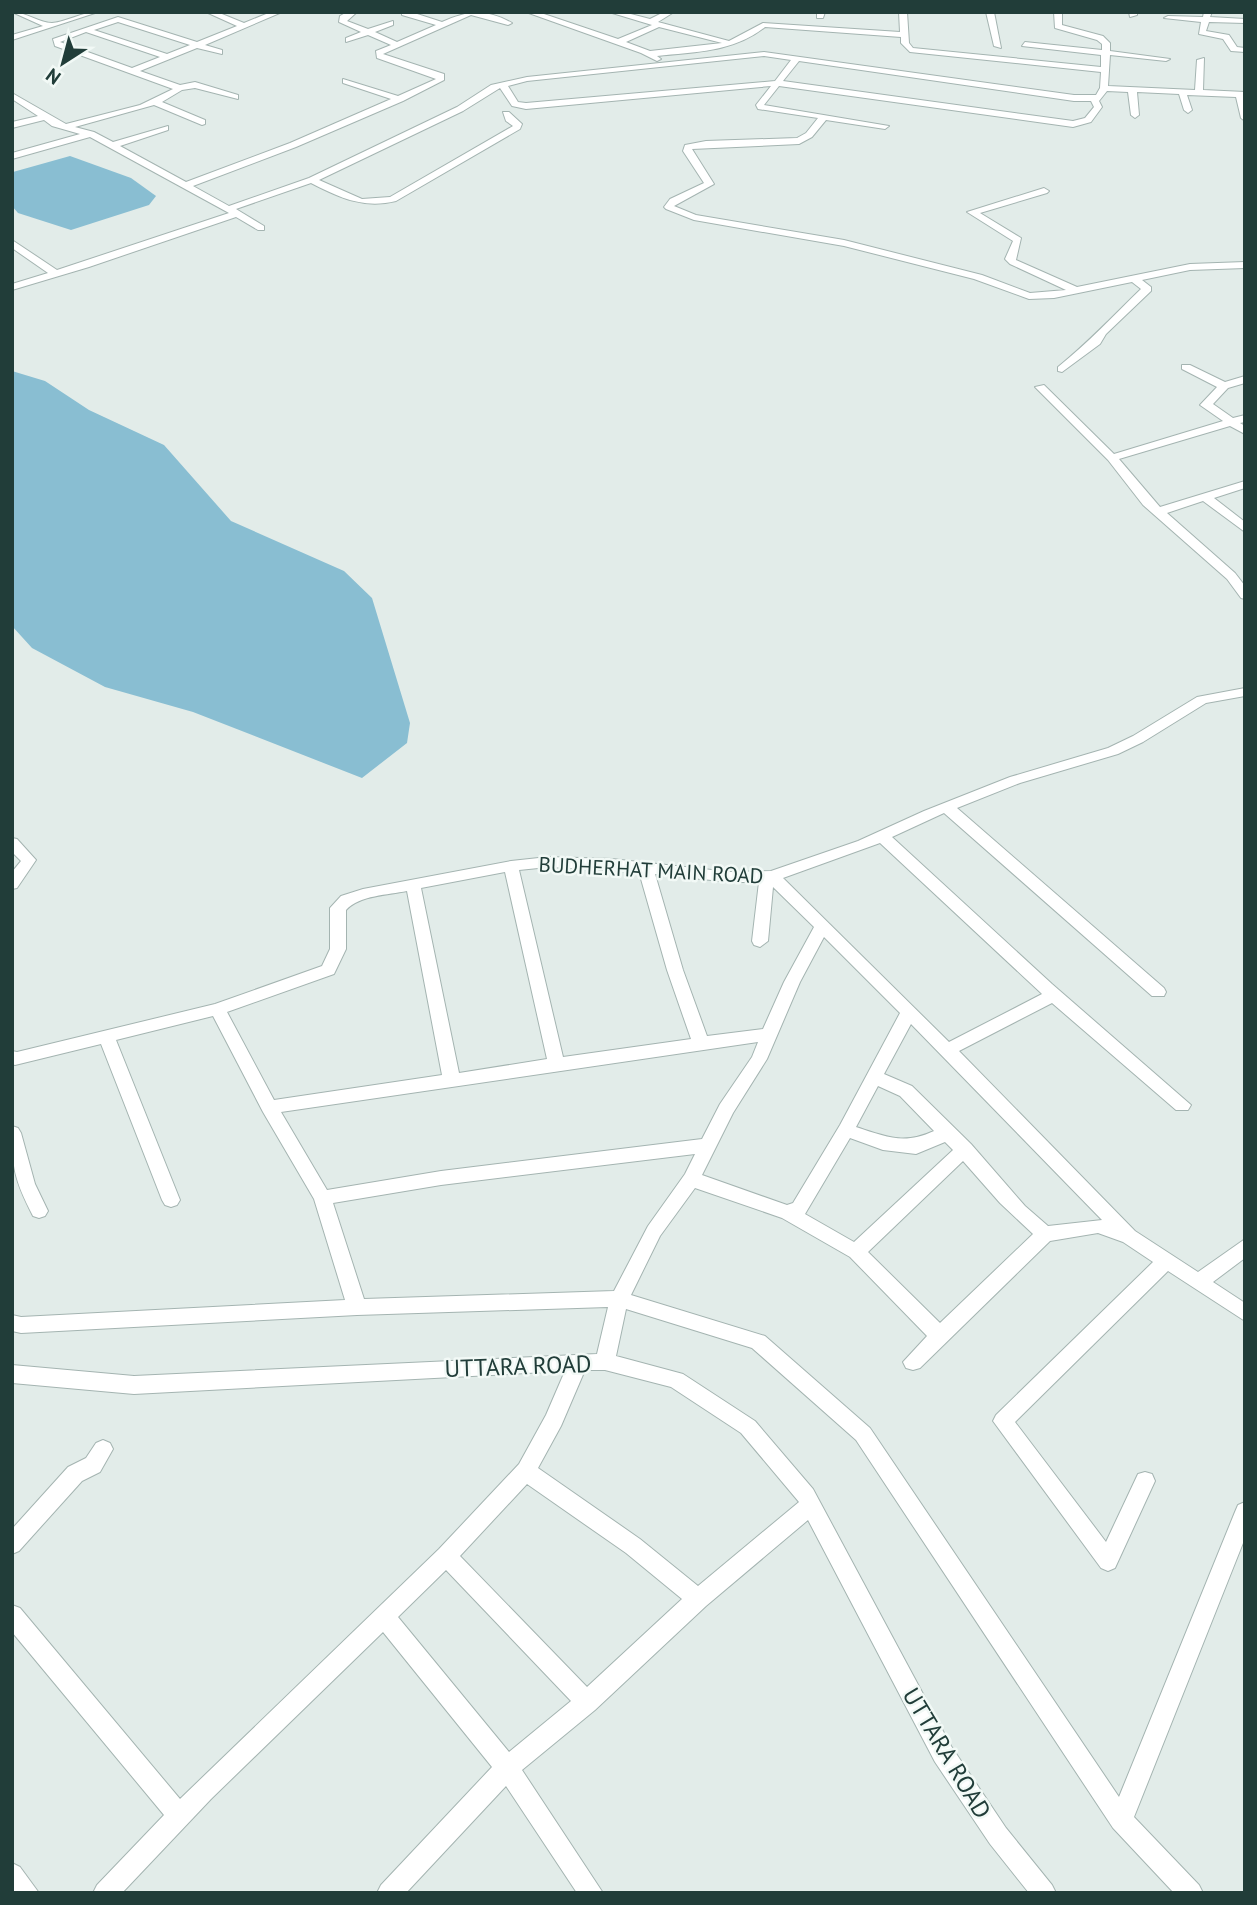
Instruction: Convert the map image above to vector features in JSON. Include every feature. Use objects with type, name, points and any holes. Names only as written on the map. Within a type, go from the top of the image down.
[{"type":"street","points":[[12,18],[18,14],[32,12]]},
{"type":"street","points":[[12,38],[94,12]]},
{"type":"street","points":[[209,12],[244,26]]},
{"type":"street","points":[[135,70],[278,12]]},
{"type":"street","points":[[353,12],[342,18],[343,22],[396,44]]},
{"type":"street","points":[[185,186],[240,167],[400,99],[440,79],[441,76],[380,56],[379,53],[396,44],[470,12],[508,23]]},
{"type":"street","points":[[530,12],[619,42],[649,54],[665,64]]},
{"type":"street","points":[[613,12],[733,44]]},
{"type":"street","points":[[619,42],[670,12]]},
{"type":"street","points":[[904,12],[904,35],[910,50],[1105,70]]},
{"type":"street","points":[[990,12],[998,46]]},
{"type":"street","points":[[12,287],[232,212],[312,180],[460,109],[502,84],[764,54],[1099,98],[1104,88],[1106,43],[1100,38],[1056,25],[1058,12]]},
{"type":"street","points":[[405,13],[442,24]]},
{"type":"street","points":[[18,14],[51,26]]},
{"type":"street","points":[[649,54],[733,44],[751,37],[763,26],[766,15]]},
{"type":"street","points":[[559,21],[570,16]]},
{"type":"street","points":[[1206,16],[1202,32],[1230,36],[1234,49],[1245,50]]},
{"type":"street","points":[[1168,18],[1206,16],[1245,21]]},
{"type":"street","points":[[179,88],[56,41],[118,19],[219,52]]},
{"type":"street","points":[[349,40],[390,23]]},
{"type":"street","points":[[763,26],[802,31],[904,35]]},
{"type":"street","points":[[85,29],[169,57]]},
{"type":"street","points":[[117,47],[157,31]]},
{"type":"street","points":[[1025,44],[1166,59]]},
{"type":"street","points":[[94,56],[106,51]]},
{"type":"street","points":[[797,58],[776,83],[761,107],[885,126]]},
{"type":"street","points":[[1199,93],[1201,60]]},
{"type":"street","points":[[346,81],[400,99]]},
{"type":"street","points":[[502,84],[514,104],[526,106],[776,83],[1073,124],[1088,120],[1098,107],[1094,99]]},
{"type":"street","points":[[66,127],[154,102],[179,88],[195,85],[235,97]]},
{"type":"street","points":[[1104,88],[1242,94],[1242,116],[1245,118]]},
{"type":"street","points":[[1132,89],[1135,115]]},
{"type":"street","points":[[1182,92],[1188,110]]},
{"type":"street","points":[[12,95],[66,127],[91,134],[113,145],[261,228]]},
{"type":"street","points":[[154,102],[202,122]]},
{"type":"street","points":[[312,180],[359,202],[381,203],[517,127],[518,124],[506,114]]},
{"type":"street","points":[[12,125],[46,117]]},
{"type":"street","points":[[824,117],[809,135],[799,141],[688,147],[687,151],[709,184],[673,201],[669,207],[694,217],[844,243],[978,277],[1029,296],[1041,297],[1190,267],[1245,265]]},
{"type":"street","points":[[113,145],[165,128]]},
{"type":"street","points":[[12,156],[91,134]]},
{"type":"street","points":[[1044,191],[972,212],[1018,240],[1010,259],[1013,262],[1075,289]]},
{"type":"street","points":[[12,243],[56,274]]},
{"type":"street","points":[[1062,369],[1096,342],[1101,332],[1147,289],[1133,278]]},
{"type":"street","points":[[1186,367],[1224,386]]},
{"type":"street","points":[[1245,379],[1224,386],[1206,405],[1245,431]]},
{"type":"street","points":[[1040,387],[1112,458],[1158,512],[1231,576],[1245,595]]},
{"type":"street","points":[[1112,458],[1245,418]]},
{"type":"street","points":[[1158,512],[1245,484]]},
{"type":"street","points":[[1205,497],[1245,528]]},
{"type":"street","name":"BUDHERHAT MAIN ROAD","points":[[13,1063],[106,1036],[217,1009],[328,970],[337,960],[340,947],[338,908],[345,900],[368,893],[511,866],[583,862],[730,877],[769,876],[833,856],[1016,780],[1114,751],[1202,700],[1245,692]]},
{"type":"street","points":[[946,807],[1158,992]]},
{"type":"street","points":[[882,836],[1053,995],[1182,1105]]},
{"type":"street","points":[[12,843],[29,860],[12,884]]},
{"type":"street","points":[[511,866],[556,1063]]},
{"type":"street","points":[[646,869],[675,970],[701,1043]]},
{"type":"street","points":[[769,876],[909,1012],[1129,1236],[1245,1313]]},
{"type":"street","points":[[760,941],[769,876]]},
{"type":"street","points":[[413,884],[453,1082]]},
{"type":"street","points":[[605,1362],[620,1299],[654,1231],[691,1179],[726,1109],[759,1059],[768,1035],[822,926]]},
{"type":"street","points":[[947,1050],[1053,995]]},
{"type":"street","points":[[217,1009],[269,1107],[322,1198],[357,1307]]},
{"type":"street","points":[[788,1213],[799,1208],[804,1200],[846,1130],[909,1012]]},
{"type":"street","points":[[269,1107],[453,1082],[556,1063],[768,1035]]},
{"type":"street","points":[[106,1036],[171,1200]]},
{"type":"street","points":[[874,1077],[906,1091],[965,1149],[1020,1215],[1045,1234]]},
{"type":"street","points":[[846,1130],[883,1143],[916,1147],[947,1133]]},
{"type":"street","points":[[12,1133],[26,1184],[39,1210]]},
{"type":"street","points":[[322,1198],[441,1178],[709,1145]]},
{"type":"street","points":[[856,1252],[965,1149]]},
{"type":"street","points":[[691,1179],[788,1213],[856,1252],[940,1336]]},
{"type":"street","points":[[913,1362],[1045,1234],[1098,1226],[1129,1236]]},
{"type":"street","points":[[1199,1282],[1245,1247]]},
{"type":"street","points":[[1145,1481],[1108,1561],[1003,1421],[1166,1261]]},
{"type":"street","points":[[12,1323],[21,1325],[357,1307],[620,1299],[758,1342],[863,1434],[1121,1820],[1191,1893]]},
{"type":"street","points":[[105,1893],[179,1816],[446,1556],[526,1471],[554,1420],[579,1362]]},
{"type":"street","name":"UTTARA ROAD","points":[[12,1374],[134,1385],[605,1362],[676,1380],[748,1427],[811,1506],[943,1754],[998,1836],[1044,1893]]},
{"type":"street","points":[[12,1544],[75,1474],[93,1465],[103,1449]]},
{"type":"street","points":[[526,1471],[634,1546],[698,1599]]},
{"type":"street","points":[[389,1893],[507,1768],[587,1702],[698,1599],[811,1506]]},
{"type":"street","points":[[1121,1820],[1245,1512]]},
{"type":"street","points":[[446,1556],[587,1702]]},
{"type":"street","points":[[12,1615],[179,1816]]},
{"type":"street","points":[[385,1617],[507,1768],[587,1891]]},
{"type":"street","points":[[12,1875],[27,1893]]},
{"type":"water","points":[[70,156],[131,178],[156,196],[149,205],[71,230],[18,213],[12,206],[13,172]]},
{"type":"water","points":[[12,371],[45,381],[89,410],[164,445],[231,521],[344,571],[372,598],[410,723],[407,743],[362,778],[193,712],[105,687],[32,648],[12,626]]}]
